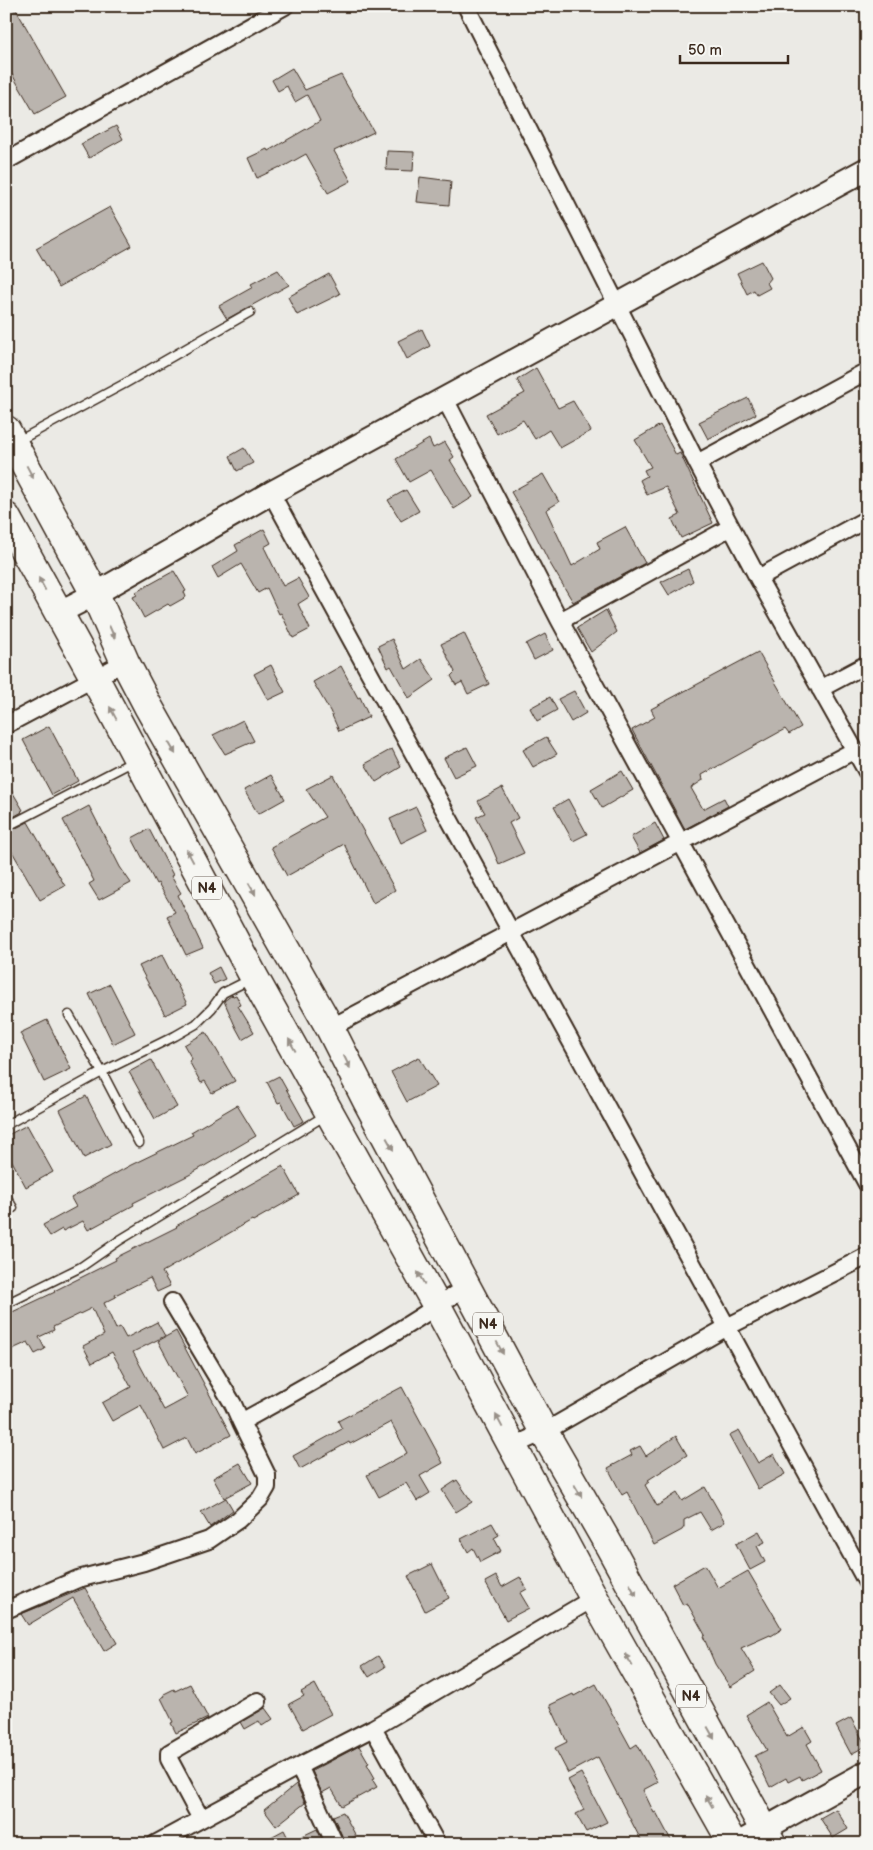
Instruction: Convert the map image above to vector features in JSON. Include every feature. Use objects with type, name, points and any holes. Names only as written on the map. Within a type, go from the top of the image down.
[{"type":"highway","name":"N4","points":[[10,437],[95,594],[125,662],[148,706],[330,1028],[371,1109],[468,1286],[544,1432],[610,1547],[768,1836]]},
{"type":"highway","name":"N4","points":[[6,517],[94,677],[254,977],[437,1306],[594,1598],[733,1844]]},
{"type":"street","points":[[466,6],[616,305],[731,528],[867,772]]},
{"type":"street","points":[[6,161],[276,8]]},
{"type":"street","points":[[58,613],[271,494],[867,169]]},
{"type":"street","points":[[697,463],[867,370]]},
{"type":"street","points":[[445,399],[560,621],[867,1184]]},
{"type":"street","points":[[271,494],[867,1582]]},
{"type":"street","points":[[758,578],[867,519]]},
{"type":"street","points":[[560,621],[731,528]]},
{"type":"street","points":[[6,725],[125,662]]},
{"type":"street","points":[[820,689],[867,664]]},
{"type":"street","points":[[330,1028],[855,750]]},
{"type":"street","points":[[513,1446],[544,1432],[727,1327],[867,1256]]},
{"type":"street","points":[[242,1422],[468,1286]]},
{"type":"street","points":[[6,1610],[78,1579],[144,1562],[209,1540],[238,1520],[260,1499],[267,1487],[267,1475],[233,1404],[172,1302]]},
{"type":"street","points":[[155,1844],[373,1728],[594,1598]]},
{"type":"street","points":[[201,1819],[169,1759],[169,1753],[258,1701]]},
{"type":"street","points":[[373,1728],[437,1844]]},
{"type":"street","points":[[299,1766],[335,1844]]},
{"type":"street","points":[[737,1844],[768,1836],[867,1772]]},
{"type":"lane","points":[[10,437],[124,384],[250,312]]},
{"type":"lane","points":[[6,827],[138,760]]},
{"type":"lane","points":[[6,1125],[102,1072],[196,1024],[212,1008],[223,993],[254,977]]},
{"type":"lane","points":[[69,1015],[102,1072],[139,1143]]},
{"type":"lane","points":[[6,1304],[81,1267],[120,1240],[330,1113]]},
{"type":"lane","points":[[6,1196],[13,1208]]},
{"type":"building","points":[[6,6],[14,6],[66,97],[35,114],[6,64]]},
{"type":"building","points":[[292,68],[305,90],[341,75],[374,132],[334,151],[351,181],[328,193],[306,154],[281,168],[257,178],[248,158],[267,149],[268,151],[320,121],[307,95],[295,102],[287,86],[278,91],[272,80]]},
{"type":"building","points":[[116,126],[123,139],[89,158],[81,144]]},
{"type":"building","points":[[387,151],[414,152],[413,171],[386,170]]},
{"type":"building","points":[[420,177],[451,181],[449,205],[417,202]]},
{"type":"building","points":[[110,207],[132,246],[59,287],[36,248]]},
{"type":"building","points":[[762,261],[771,278],[767,283],[770,288],[757,295],[754,290],[747,294],[737,273]]},
{"type":"building","points":[[278,270],[289,285],[227,319],[219,306],[253,287],[251,284]]},
{"type":"building","points":[[329,274],[340,294],[297,315],[288,297]]},
{"type":"building","points":[[422,329],[430,346],[407,359],[398,341]]},
{"type":"building","points":[[536,368],[558,408],[573,401],[591,431],[560,448],[549,430],[535,439],[523,420],[497,434],[486,414],[525,393],[517,380]]},
{"type":"building","points":[[748,398],[756,414],[708,439],[699,422]]},
{"type":"building","points":[[660,425],[676,455],[680,453],[713,523],[681,538],[672,519],[680,515],[666,487],[647,495],[640,480],[647,476],[644,470],[651,467],[635,440]]},
{"type":"building","points":[[429,439],[433,448],[445,442],[454,457],[450,460],[473,497],[454,509],[431,470],[409,482],[396,459]]},
{"type":"building","points":[[244,448],[253,463],[237,471],[230,456]]},
{"type":"building","points":[[543,474],[559,502],[546,510],[572,566],[600,549],[597,542],[625,527],[645,563],[573,602],[511,492]]},
{"type":"building","points":[[406,490],[419,511],[401,521],[388,500]]},
{"type":"building","points":[[264,529],[271,543],[264,547],[283,586],[298,578],[309,597],[298,604],[310,629],[293,638],[267,588],[258,593],[241,564],[218,578],[212,567],[238,551],[235,545]]},
{"type":"building","points":[[688,569],[693,581],[669,595],[661,582]]},
{"type":"building","points":[[174,571],[186,591],[184,592],[186,597],[170,606],[168,604],[144,618],[133,597],[137,595],[136,592]]},
{"type":"building","points":[[606,610],[617,632],[591,652],[577,628]]},
{"type":"building","points":[[464,633],[489,684],[468,694],[462,682],[456,685],[451,676],[455,672],[441,644]]},
{"type":"building","points":[[545,634],[553,650],[534,660],[526,644]]},
{"type":"building","points":[[392,639],[406,669],[421,659],[435,680],[409,698],[391,666],[388,668],[378,646]]},
{"type":"building","points":[[758,652],[801,727],[789,734],[785,729],[702,775],[703,780],[691,788],[703,809],[724,798],[728,806],[685,829],[632,730],[655,717],[651,709]]},
{"type":"building","points":[[271,665],[285,692],[268,700],[254,674]]},
{"type":"building","points":[[341,666],[358,698],[360,697],[369,717],[339,731],[313,682]]},
{"type":"building","points":[[574,691],[586,713],[571,722],[558,699]]},
{"type":"building","points":[[550,697],[557,710],[537,721],[530,708]]},
{"type":"building","points":[[243,720],[254,741],[225,754],[213,735]]},
{"type":"building","points":[[49,726],[78,781],[52,795],[23,740]]},
{"type":"building","points":[[546,737],[557,754],[533,767],[523,750]]},
{"type":"building","points":[[467,747],[477,766],[454,777],[444,758]]},
{"type":"building","points":[[392,749],[401,767],[376,782],[365,764]]},
{"type":"building","points":[[622,771],[633,790],[602,808],[591,789]]},
{"type":"building","points":[[271,775],[285,799],[258,814],[244,790]]},
{"type":"building","points":[[333,775],[395,890],[373,903],[344,844],[287,876],[271,847],[325,817],[306,789]]},
{"type":"building","points":[[6,781],[23,810],[6,821]]},
{"type":"building","points":[[502,788],[518,818],[509,823],[524,853],[499,864],[476,817],[485,813],[478,801]]},
{"type":"building","points":[[568,799],[587,834],[573,841],[554,807]]},
{"type":"building","points":[[89,806],[120,867],[131,883],[99,900],[89,884],[94,881],[63,820]]},
{"type":"building","points":[[416,807],[427,830],[401,843],[390,819]]},
{"type":"building","points":[[28,822],[65,886],[40,900],[6,841],[6,833]]},
{"type":"building","points":[[655,823],[664,840],[640,853],[631,837]]},
{"type":"building","points":[[149,829],[173,875],[171,876],[181,893],[178,895],[203,948],[186,955],[167,916],[175,912],[158,883],[156,884],[132,838]]},
{"type":"building","points":[[162,955],[187,1004],[165,1015],[139,966]]},
{"type":"building","points":[[219,967],[225,979],[214,984],[208,973]]},
{"type":"building","points":[[110,984],[135,1033],[113,1044],[89,994]]},
{"type":"building","points":[[232,995],[236,995],[241,1005],[238,1006],[254,1032],[242,1039],[224,1001]]},
{"type":"building","points":[[47,1020],[71,1069],[44,1082],[20,1033]]},
{"type":"building","points":[[206,1032],[235,1081],[212,1093],[205,1081],[201,1083],[189,1061],[192,1059],[184,1045]]},
{"type":"building","points":[[419,1057],[437,1086],[407,1102],[391,1072]]},
{"type":"building","points":[[151,1060],[177,1107],[155,1119],[129,1072]]},
{"type":"building","points":[[279,1076],[304,1121],[294,1126],[281,1102],[278,1103],[267,1082]]},
{"type":"building","points":[[86,1096],[111,1144],[84,1158],[60,1110]]},
{"type":"building","points":[[237,1105],[256,1136],[189,1175],[133,1203],[134,1205],[88,1230],[83,1221],[50,1236],[43,1225],[76,1207],[71,1198],[131,1165],[193,1135],[191,1132]]},
{"type":"building","points":[[27,1125],[53,1172],[26,1187],[6,1150],[6,1136]]},
{"type":"building","points":[[283,1166],[299,1195],[162,1272],[170,1286],[157,1292],[150,1278],[115,1295],[116,1297],[104,1303],[116,1329],[120,1327],[126,1338],[157,1322],[165,1336],[133,1352],[164,1410],[188,1397],[158,1341],[176,1331],[231,1435],[195,1454],[187,1438],[164,1450],[141,1405],[112,1421],[102,1403],[131,1387],[112,1352],[92,1363],[83,1346],[104,1335],[92,1308],[53,1327],[54,1330],[39,1337],[45,1349],[35,1354],[28,1342],[6,1352],[6,1315],[116,1260],[115,1258],[177,1227]]},
{"type":"building","points":[[402,1387],[443,1463],[420,1476],[430,1493],[417,1501],[406,1483],[379,1497],[367,1475],[407,1453],[391,1422],[350,1444],[349,1442],[300,1469],[293,1456],[342,1429],[338,1421]]},
{"type":"building","points":[[739,1430],[758,1463],[774,1454],[785,1474],[758,1489],[729,1435]]},
{"type":"building","points":[[676,1436],[687,1455],[648,1480],[649,1482],[645,1485],[657,1506],[677,1493],[682,1501],[705,1487],[725,1522],[711,1530],[700,1512],[684,1520],[682,1530],[654,1545],[627,1492],[622,1495],[608,1468],[632,1455],[630,1451],[640,1446],[646,1456]]},
{"type":"building","points":[[240,1463],[252,1483],[224,1498],[213,1478]]},
{"type":"building","points":[[457,1480],[472,1502],[456,1512],[442,1490]]},
{"type":"building","points":[[226,1498],[233,1510],[210,1527],[201,1512]]},
{"type":"building","points":[[492,1523],[499,1535],[494,1538],[501,1551],[480,1562],[473,1548],[468,1552],[461,1539]]},
{"type":"building","points":[[759,1531],[765,1542],[757,1546],[765,1562],[750,1570],[736,1544]]},
{"type":"building","points":[[432,1564],[449,1598],[425,1611],[408,1576]]},
{"type":"building","points":[[705,1565],[718,1588],[748,1571],[782,1629],[771,1636],[741,1648],[755,1671],[730,1687],[715,1664],[703,1636],[705,1635],[687,1603],[683,1605],[672,1584]]},
{"type":"building","points":[[496,1576],[502,1587],[520,1577],[527,1589],[520,1593],[529,1608],[506,1620],[485,1582]]},
{"type":"building","points":[[85,1588],[117,1643],[104,1651],[73,1598],[28,1625],[21,1614]]},
{"type":"building","points":[[378,1656],[385,1667],[369,1677],[362,1666]]},
{"type":"building","points":[[190,1684],[208,1718],[176,1733],[171,1723],[173,1722],[161,1698],[165,1696],[164,1694],[174,1689],[175,1691]]},
{"type":"building","points":[[315,1684],[331,1714],[303,1729],[289,1704],[304,1696],[301,1692]]},
{"type":"building","points":[[596,1684],[631,1748],[637,1744],[658,1782],[643,1790],[654,1813],[656,1812],[673,1844],[643,1844],[598,1757],[568,1773],[555,1748],[567,1742],[550,1705],[573,1694],[574,1696]]},
{"type":"building","points":[[780,1685],[790,1698],[779,1705],[769,1693]]},
{"type":"building","points":[[767,1702],[787,1737],[804,1727],[812,1741],[807,1744],[821,1770],[802,1780],[800,1776],[788,1782],[786,1778],[770,1787],[755,1756],[767,1750],[746,1715]]},
{"type":"building","points":[[265,1708],[273,1719],[262,1726],[259,1721],[245,1729],[241,1722]]},
{"type":"building","points":[[851,1718],[866,1746],[851,1754],[836,1726]]},
{"type":"building","points":[[359,1746],[369,1763],[367,1764],[375,1778],[372,1779],[377,1787],[342,1806],[331,1788],[322,1793],[312,1771]]},
{"type":"building","points":[[581,1773],[607,1822],[586,1832],[576,1814],[584,1810],[568,1780]]},
{"type":"building","points":[[296,1784],[305,1803],[276,1826],[264,1810]]},
{"type":"building","points":[[836,1809],[848,1829],[833,1838],[820,1818]]},
{"type":"building","points":[[343,1812],[356,1836],[345,1842],[333,1816]]},
{"type":"building","points":[[317,1829],[324,1844],[258,1844],[284,1830],[290,1842]]}]
